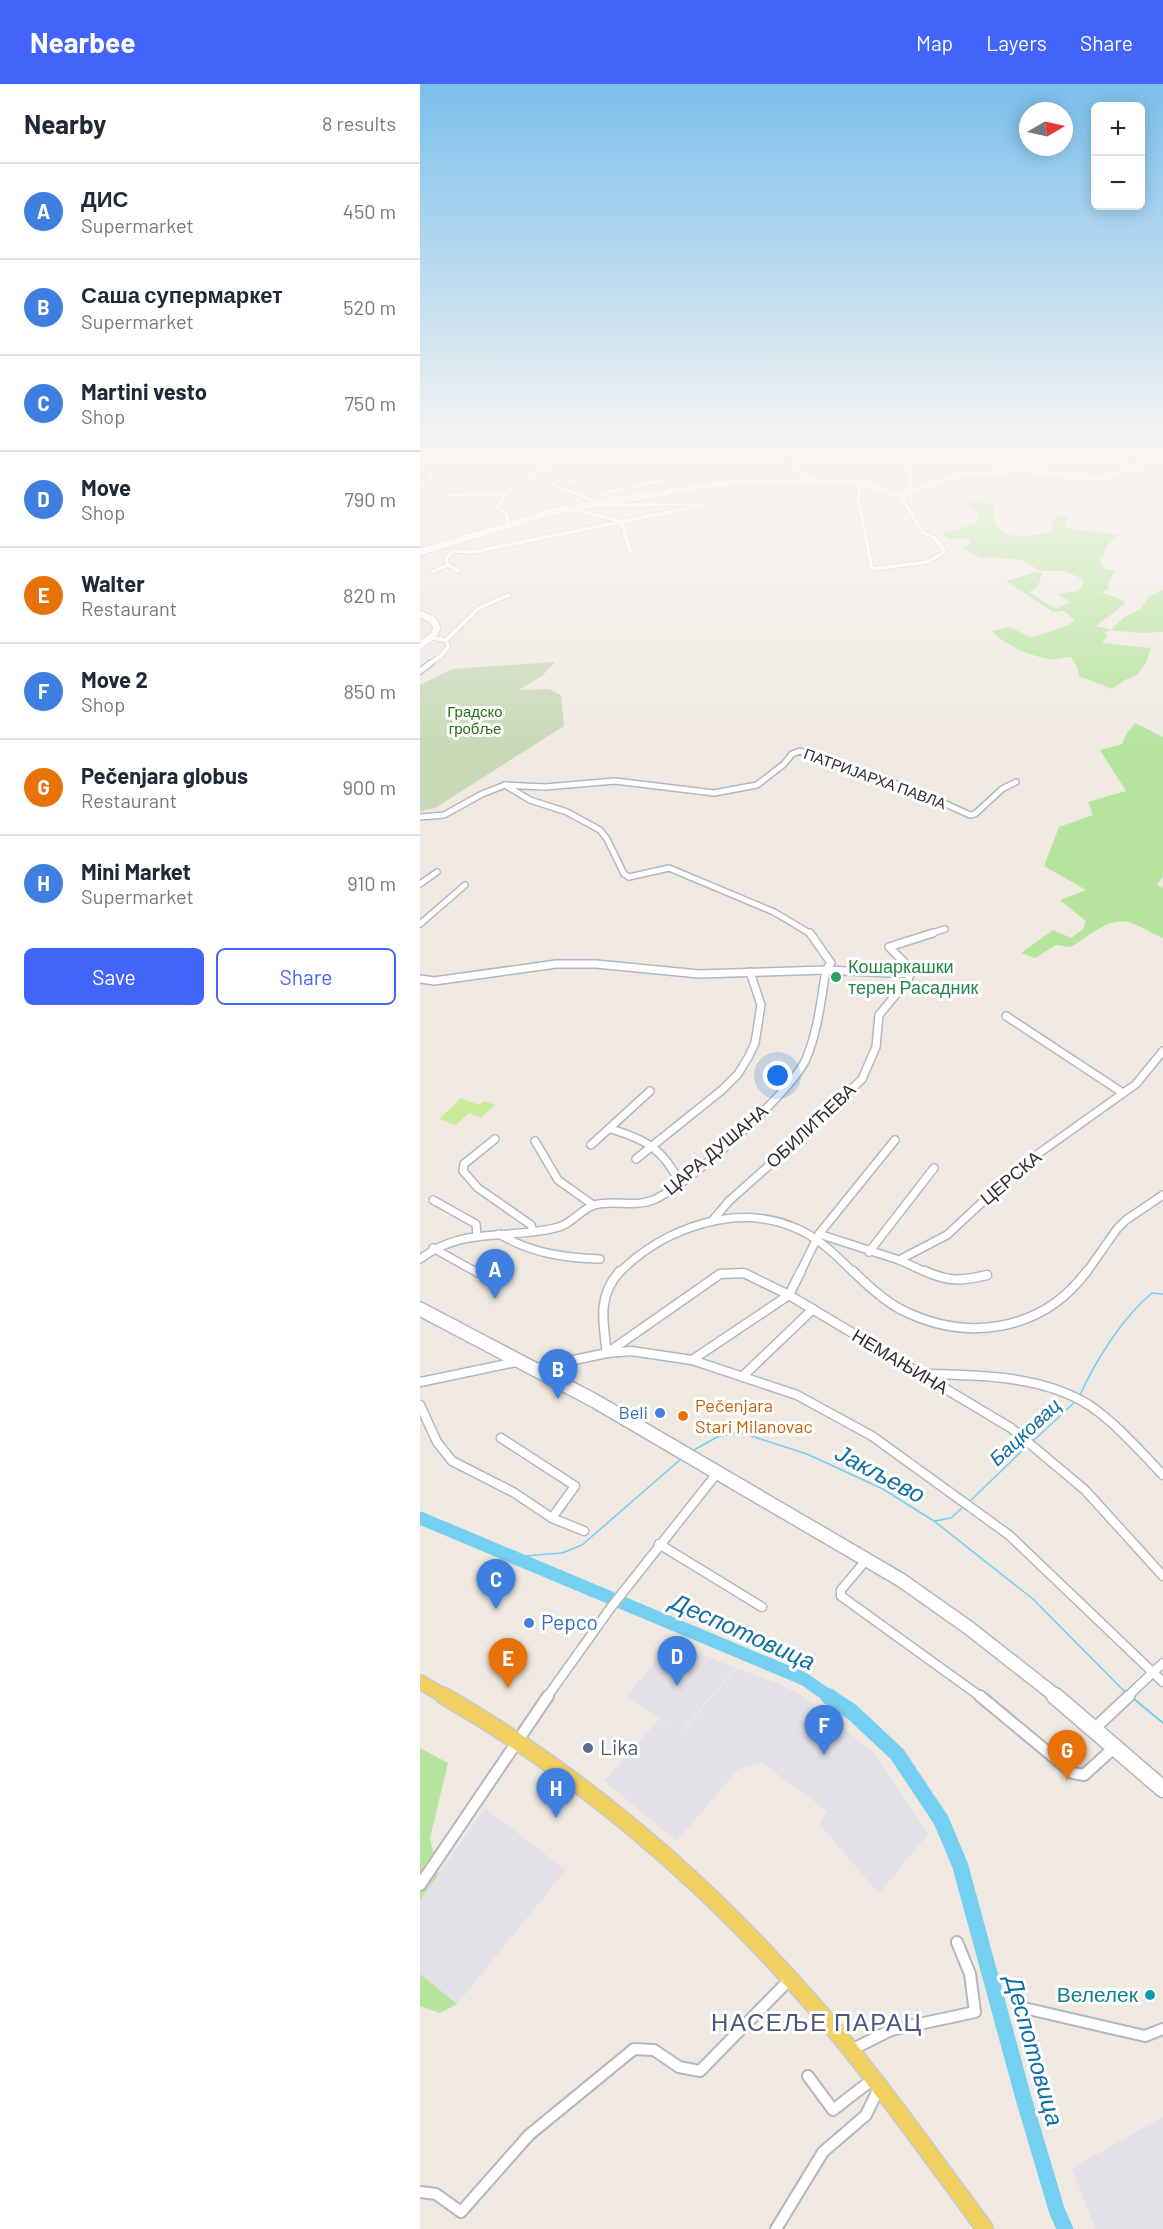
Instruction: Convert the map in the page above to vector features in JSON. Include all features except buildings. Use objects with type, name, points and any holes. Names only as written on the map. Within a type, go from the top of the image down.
[{"type":"main road","points":[[420,1682],[518,1740],[597,1800],[727,1912],[790,1979],[851,2050],[985,2229]]},
{"type":"street","points":[[450,549],[470,552],[484,549]]},
{"type":"street","points":[[867,549],[871,569],[927,562],[945,552],[943,549]]},
{"type":"street","points":[[453,551],[446,557],[448,565],[459,571]]},
{"type":"street","points":[[432,572],[448,565]]},
{"type":"street","points":[[446,640],[481,606],[509,595]]},
{"type":"street","points":[[420,614],[436,624],[437,629],[432,638],[420,645]]},
{"type":"street","points":[[432,638],[446,640]]},
{"type":"street","points":[[420,671],[445,651],[448,644],[446,640]]},
{"type":"street","name":"ПАТРИЈАРХА ПАВЛА","points":[[420,817],[444,815],[482,794],[505,785],[538,787],[615,781],[714,793],[757,785],[784,764],[792,754],[800,751],[915,790],[970,815],[975,814],[1002,789],[1016,782]]},
{"type":"street","points":[[505,785],[530,800],[567,812],[600,830],[607,838],[624,874],[629,877],[669,868],[774,912],[810,933],[831,963],[826,970]]},
{"type":"street","points":[[420,884],[437,872]]},
{"type":"street","points":[[420,924],[465,885]]},
{"type":"street","points":[[420,979],[434,981],[556,964],[596,964],[699,974],[826,970],[910,974],[904,962],[890,947],[945,929]]},
{"type":"street","name":"ЦАРА ДУШАНА","points":[[593,1205],[644,1203],[656,1199],[680,1183],[768,1106],[800,1071],[813,1037],[826,970]]},
{"type":"street","points":[[636,1159],[722,1090],[738,1074],[749,1056],[755,1042],[761,1005],[750,972]]},
{"type":"street","name":"ОБИЛИЋЕВА","points":[[712,1221],[729,1201],[819,1121],[862,1079],[876,1047],[879,1015],[908,980],[910,974]]},
{"type":"street","points":[[1006,1016],[1123,1093]]},
{"type":"street","name":"ЦЕРСКА","points":[[898,1260],[947,1234],[1022,1166],[1123,1093],[1146,1073],[1163,1051]]},
{"type":"street","points":[[591,1145],[650,1091]]},
{"type":"street","points":[[611,1129],[638,1137],[654,1145],[671,1163],[680,1183]]},
{"type":"street","points":[[495,1139],[464,1164],[463,1171],[478,1188],[531,1225],[533,1231]]},
{"type":"street","points":[[692,1360],[789,1295],[817,1235],[895,1140]]},
{"type":"street","points":[[420,1259],[433,1248],[451,1240],[563,1226],[584,1214],[593,1205],[558,1180],[534,1141]]},
{"type":"street","points":[[869,1252],[934,1168]]},
{"type":"street","points":[[817,1235],[878,1294],[915,1317],[963,1326],[1000,1326],[1034,1317],[1061,1300],[1117,1229],[1126,1220],[1163,1195]]},
{"type":"street","points":[[433,1200],[476,1224],[477,1237]]},
{"type":"street","points":[[607,1353],[602,1306],[606,1292],[628,1264],[669,1236],[712,1221],[759,1219],[784,1223],[947,1278],[963,1281],[987,1275]]},
{"type":"street","points":[[499,1234],[522,1247],[547,1255],[600,1259]]},
{"type":"street","points":[[433,1248],[479,1273]]},
{"type":"street","name":"НЕМАЊИНА","points":[[607,1353],[720,1274],[744,1273],[789,1295],[1011,1428],[1085,1490],[1163,1576]]},
{"type":"street","points":[[420,1309],[536,1368],[867,1559],[972,1629],[1023,1668],[1163,1789]]},
{"type":"street","points":[[743,1376],[813,1309]]},
{"type":"street","points":[[536,1368],[631,1350],[692,1360],[797,1395],[872,1436],[1009,1535],[1163,1682]]},
{"type":"street","points":[[420,1382],[522,1361]]},
{"type":"street","points":[[919,1374],[954,1374],[1026,1383],[1057,1390],[1073,1397],[1096,1413],[1163,1475]]},
{"type":"street","points":[[420,1405],[439,1447],[452,1461],[513,1492],[552,1518],[584,1532]]},
{"type":"street","points":[[501,1438],[574,1486],[552,1518]]},
{"type":"street","points":[[420,1886],[612,1606],[718,1472]]},
{"type":"street","points":[[659,1544],[762,1607]]},
{"type":"street","points":[[867,1559],[841,1590],[841,1596],[980,1696],[1073,1773],[1084,1774],[1116,1746]]},
{"type":"street","points":[[1095,1728],[1163,1662]]},
{"type":"street","points":[[851,2050],[891,2030],[975,2012],[970,1974],[957,1942]]},
{"type":"street","points":[[420,2192],[436,2194],[461,2212],[529,2135],[634,2049],[654,2050],[679,2067],[700,2071],[790,1979]]},
{"type":"street","points":[[1023,2008],[1145,2036],[1163,2029]]},
{"type":"street","points":[[808,2076],[833,2110],[876,2084]]},
{"type":"street","points":[[776,2229],[823,2152],[866,2115],[876,2084]]},
{"type":"shaded area","points":[[672,1642],[735,1668],[681,1731],[626,1697]]},
{"type":"shaded area","points":[[737,1668],[777,1683],[803,1696],[875,1754],[928,1834],[879,1894],[819,1824],[827,1811],[762,1763],[738,1769],[677,1841],[604,1781],[659,1719],[682,1732]]},
{"type":"shaded area","points":[[485,1808],[566,1870],[457,2004],[420,1974],[420,1900]]},
{"type":"shaded area","points":[[1163,2117],[1163,2229],[1095,2229],[1072,2168]]},
{"type":"green space","points":[[964,549],[1105,549],[1105,553],[1099,560],[1105,569],[1115,571],[1109,581],[1108,590],[1100,592],[1123,600],[1125,604],[1096,626],[1111,630],[1104,633],[1108,635],[1102,643],[1151,648],[1146,663],[1137,675],[1112,689],[1079,676],[1077,666],[1071,657],[1044,658],[1027,653],[1004,641],[992,631],[1010,627],[1031,638],[1068,625],[1075,620],[1064,611],[1053,612],[1006,581],[1033,573],[1042,573],[1038,586],[1029,592],[1056,609],[1070,602],[1057,594],[1078,591],[1084,582],[1077,576],[1062,571],[1041,571],[1021,560],[987,557],[981,559]]},
{"type":"green space","points":[[1163,590],[1163,632],[1138,633],[1111,630],[1124,617],[1139,610],[1150,596]]},
{"type":"green space","name":"Градско гробље","points":[[555,662],[543,675],[519,690],[549,689],[561,695],[564,726],[435,808],[420,811],[420,685],[452,669]]},
{"type":"green space","points":[[1135,723],[1163,737],[1163,876],[1157,885],[1163,888],[1163,938],[1124,921],[1108,924],[1071,947],[1056,945],[1035,958],[1021,953],[1053,930],[1071,938],[1083,929],[1086,921],[1060,900],[1086,890],[1044,866],[1059,827],[1093,815],[1088,802],[1126,791],[1100,750],[1122,744]]},
{"type":"green space","points":[[461,1098],[479,1105],[484,1101],[495,1105],[481,1118],[469,1113],[456,1125],[439,1119]]},
{"type":"green space","points":[[420,1748],[448,1763],[430,1838],[438,1875],[420,1900]]},
{"type":"green space","points":[[420,1974],[457,2004],[440,2013],[420,2006]]},
{"type":"waterway","name":"Бацковац","points":[[1080,1395],[1102,1354],[1120,1327],[1152,1293],[1163,1294]]},
{"type":"waterway","name":"Бацковац","points":[[1033,1441],[1075,1402]]},
{"type":"waterway","name":"Јакљево","points":[[692,1451],[719,1436],[742,1433],[807,1454],[883,1489],[934,1521],[1033,1599],[1125,1692]]},
{"type":"waterway","name":"Бацковац","points":[[970,1501],[1027,1446]]},
{"type":"waterway","name":"Јакљево","points":[[512,1557],[562,1553],[582,1545],[681,1459]]},
{"type":"waterway","name":"Бацковац","points":[[935,1521],[951,1518],[964,1506]]},
{"type":"waterway","name":"Деспотовица","points":[[420,1518],[804,1679],[830,1697]]},
{"type":"waterway","name":"Деспотовица","points":[[828,1696],[852,1712],[897,1754],[941,1820],[960,1865],[1024,2100],[1057,2211],[1065,2229]]},
{"type":"waterway","name":"Јакљево","points":[[1134,1699],[1163,1723]]},
{"type":"place","name":"Кошаркашки терен Расадник","points":[[836,977]]},
{"type":"place","name":"ДИС","points":[[495,1299]]},
{"type":"place","name":"Саша супермаркет","points":[[558,1399]]},
{"type":"place","name":"Beli","points":[[660,1413]]},
{"type":"place","name":"Pečenjara Stari Milanovac","points":[[683,1416]]},
{"type":"place","name":"Martini vesto","points":[[496,1609]]},
{"type":"place","name":"Pepco","points":[[529,1623]]},
{"type":"place","name":"Move","points":[[677,1686]]},
{"type":"place","name":"Walter","points":[[508,1688]]},
{"type":"place","name":"Lika","points":[[588,1748]]},
{"type":"place","name":"Move 2","points":[[824,1755]]},
{"type":"place","name":"Pečenjara globus","points":[[1067,1780]]},
{"type":"place","name":"Mini Market","points":[[556,1818]]},
{"type":"place","name":"Велелек","points":[[1150,1995]]},
{"type":"district","name":"НАСЕЉЕ ПАРАЦ","points":[[817,2023]]}]
